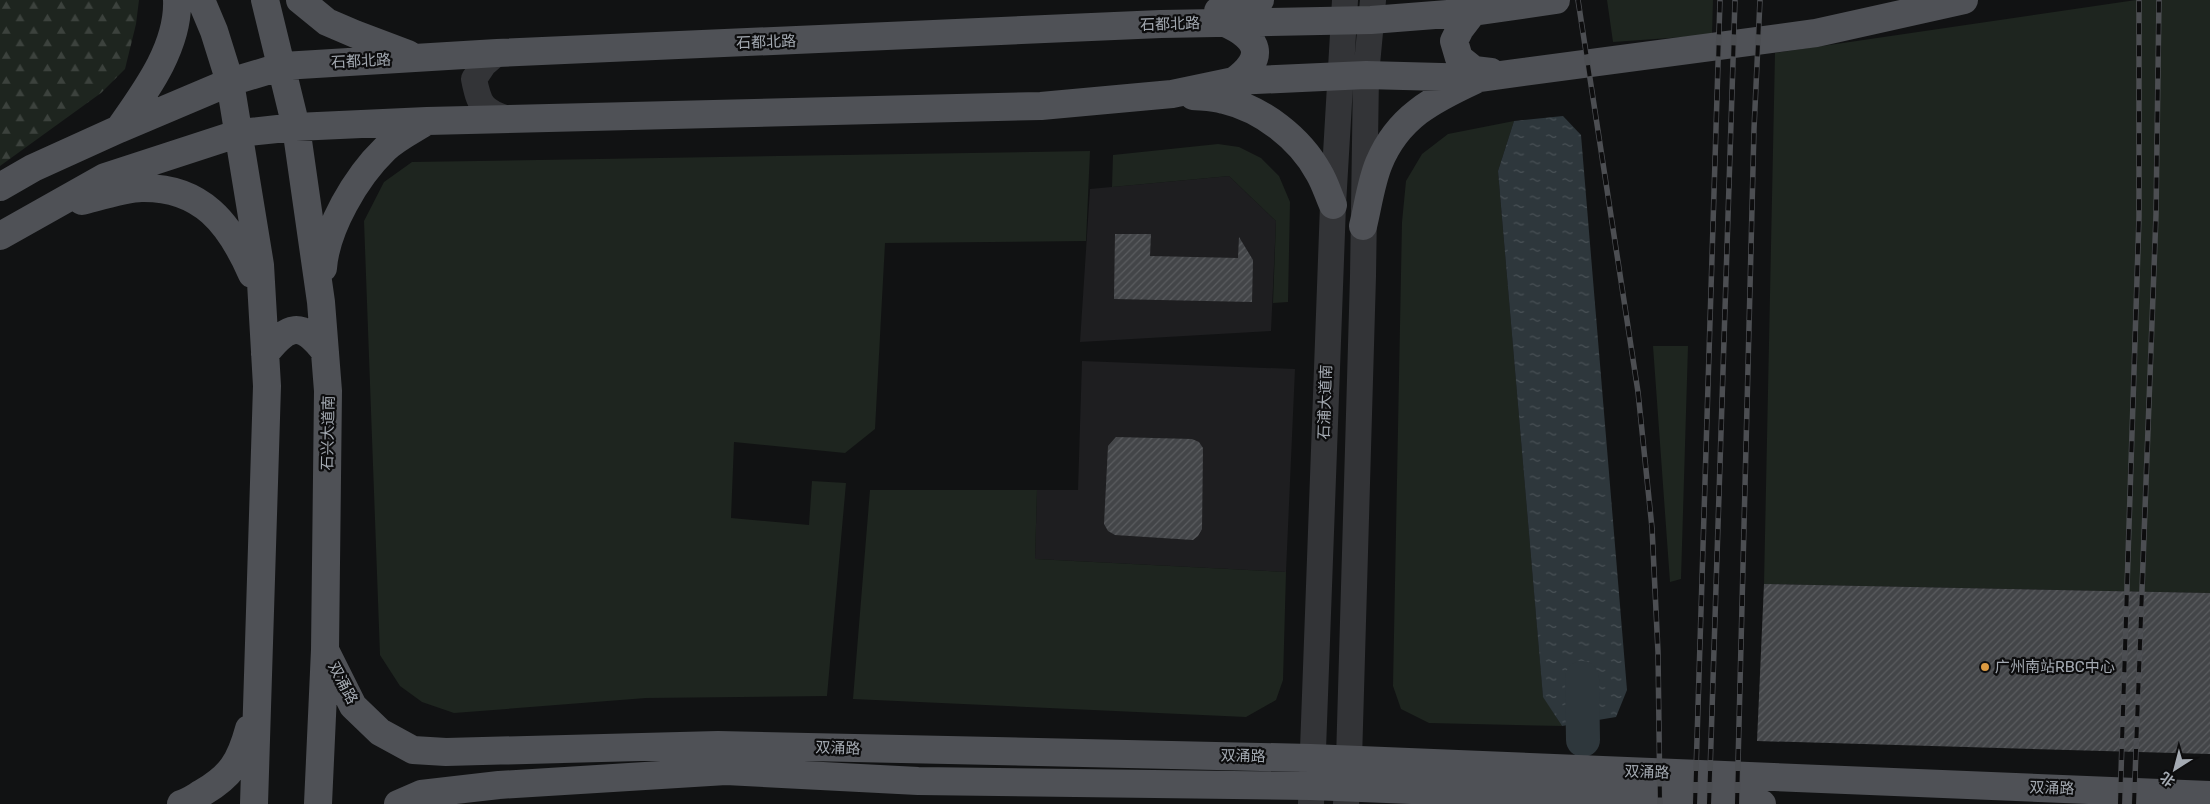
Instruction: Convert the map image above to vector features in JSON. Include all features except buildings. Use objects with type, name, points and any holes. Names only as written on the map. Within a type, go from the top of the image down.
[{"type":"main road","points":[[120,129],[139,101],[169,46],[178,13],[177,0]]},
{"type":"main road","points":[[201,0],[214,31],[230,82],[240,133],[260,266],[262,296],[267,386],[254,804]]},
{"type":"main road","name":"石兴大道南","points":[[265,0],[283,66],[296,127],[321,302],[328,391],[325,650],[318,804]]},
{"type":"main road","points":[[300,0],[327,22],[419,58]]},
{"type":"main road","points":[[1161,24],[1260,0]]},
{"type":"main road","name":"石都北路","points":[[0,187],[33,168],[120,129],[230,82],[283,66],[497,53],[1161,24],[1225,23],[1344,10],[1478,7],[1556,0]]},
{"type":"main road","points":[[0,236],[105,177],[240,133],[296,127],[427,121],[1041,106],[1172,94],[1234,81],[1366,75],[1490,76],[1816,33],[1964,0]]},
{"type":"main road","points":[[1478,7],[1460,28],[1454,41],[1459,58],[1474,70],[1490,76]]},
{"type":"main road","points":[[1225,23],[1242,30],[1250,38],[1254,50],[1254,62],[1248,72],[1234,81]]},
{"type":"main road","points":[[1363,226],[1379,164],[1393,136],[1409,117],[1450,91],[1490,76]]},
{"type":"main road","points":[[1172,94],[1223,100],[1255,112],[1285,132],[1304,151],[1319,172],[1333,205]]},
{"type":"main road","points":[[321,302],[323,264],[328,235],[347,200],[385,148],[427,121]]},
{"type":"main road","points":[[33,168],[46,168],[58,173],[62,183],[57,195],[33,216]]},
{"type":"main road","points":[[33,216],[84,200],[142,188],[180,193],[210,209],[239,245],[262,296]]},
{"type":"main road","points":[[265,354],[279,336],[288,330],[303,331],[315,339],[325,352]]},
{"type":"main road","name":"双涌路","points":[[325,650],[353,706],[380,732],[413,750],[446,752],[718,745],[1311,758],[2210,795]]},
{"type":"main road","points":[[180,804],[217,785],[230,773],[242,754],[258,696]]},
{"type":"main road","name":"双涌路","points":[[398,804],[421,794],[499,785],[726,771],[918,781],[1311,795],[1762,804]]},
{"type":"street","name":"石浦大道南","points":[[1311,795],[1333,205],[1344,10]]},
{"type":"street","points":[[1346,796],[1349,760],[1363,276],[1366,75],[1372,10]]},
{"type":"street","points":[[497,53],[484,64],[474,79],[479,100],[491,114],[508,120]]},
{"type":"street","points":[[1330,281],[1335,266],[1343,260],[1350,261],[1363,276]]},
{"type":"shaded area","points":[[1229,176],[1276,221],[1271,331],[1080,342],[1090,189]]},
{"type":"shaded area","points":[[1082,361],[1295,369],[1286,572],[1035,559],[1037,490],[1078,490]]},
{"type":"green space","points":[[0,0],[139,0],[136,24],[125,69],[101,93],[0,166]]},
{"type":"green space","points":[[1607,0],[1713,0],[1712,35],[1613,42]]},
{"type":"green space","points":[[2136,0],[2210,0],[2210,593],[1764,584],[1775,53]]},
{"type":"green space","points":[[1514,121],[1498,171],[1543,696],[1562,726],[1429,723],[1401,709],[1393,686],[1402,222],[1406,181],[1422,154],[1448,134]]},
{"type":"green space","points":[[1218,144],[1239,147],[1261,158],[1279,176],[1290,202],[1288,302],[1273,303],[1276,221],[1229,176],[1112,187],[1113,155]]},
{"type":"green space","points":[[1090,151],[1086,241],[885,243],[875,429],[845,453],[734,442],[731,518],[809,525],[812,481],[846,483],[827,696],[646,698],[454,713],[422,702],[400,686],[380,655],[364,221],[384,182],[412,162]]},
{"type":"green space","points":[[1653,346],[1688,346],[1681,579],[1670,582]]},
{"type":"green space","points":[[870,490],[1037,490],[1035,559],[1286,572],[1283,680],[1276,700],[1246,717],[853,699]]},
{"type":"water","points":[[1563,116],[1581,135],[1627,690],[1616,717],[1562,726],[1543,697],[1498,171],[1514,121]]},
{"type":"waterway","points":[[1582,678],[1583,740]]},
{"type":"railway","points":[[1578,0],[1638,392],[1652,528],[1658,652],[1660,804]]},
{"type":"railway","points":[[1695,804],[1720,0]]},
{"type":"railway","points":[[1709,804],[1735,0]]},
{"type":"railway","points":[[1737,804],[1754,129],[1760,0]]},
{"type":"railway","points":[[2120,804],[2139,217],[2139,0]]},
{"type":"railway","points":[[2134,804],[2156,215],[2159,0]]},
{"type":"place","name":"广州南站RBC中心","points":[[1985,667]]}]
